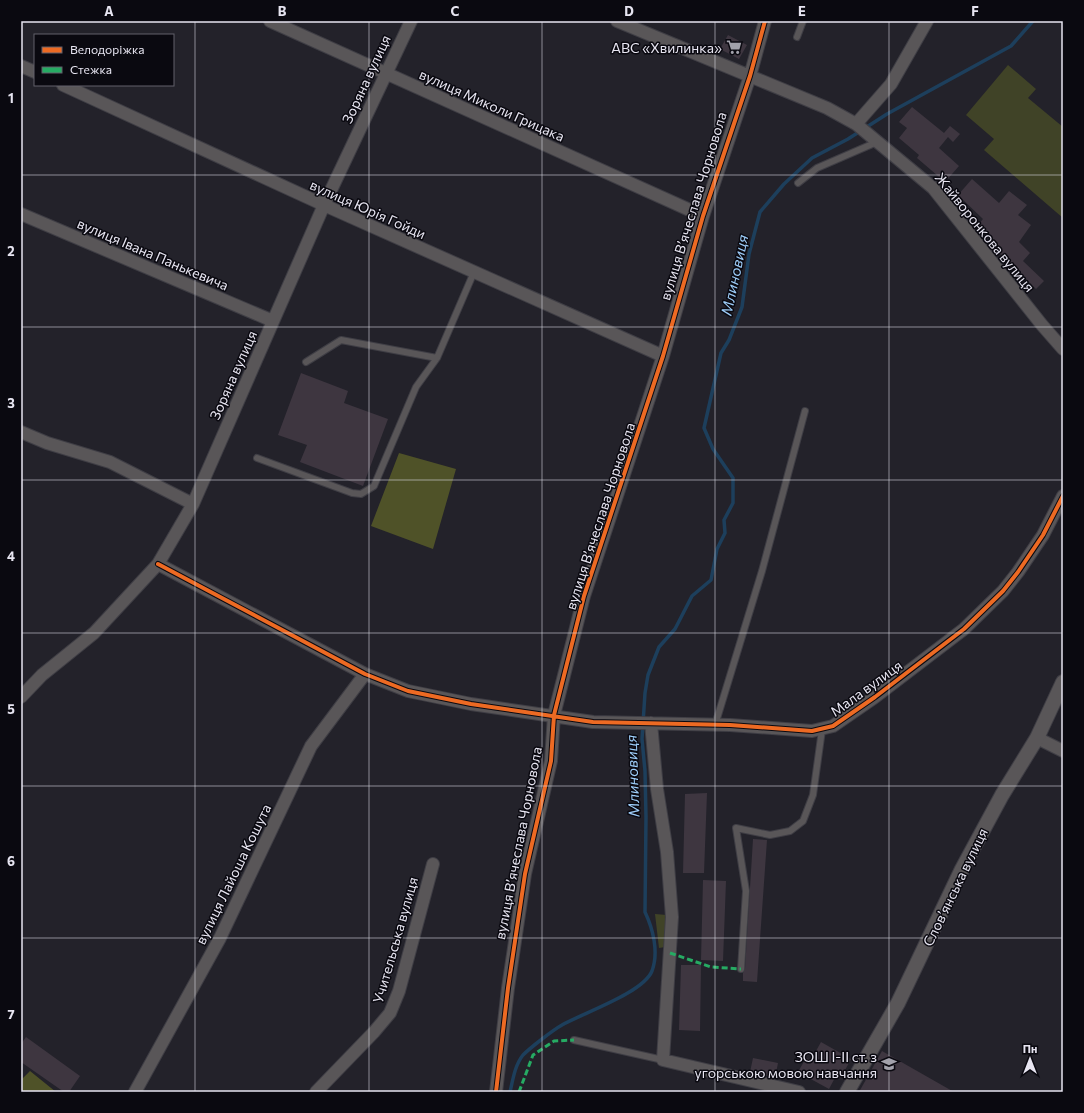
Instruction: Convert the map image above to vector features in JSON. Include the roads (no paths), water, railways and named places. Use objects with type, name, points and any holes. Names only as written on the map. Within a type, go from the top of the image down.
[{"type":"street","name":"вулиця Миколи Грицака","points":[[270,21],[703,216]]},
{"type":"street","name":"Зоряна вулиця","points":[[21,697],[42,675],[94,633],[158,564],[193,504],[324,205],[411,21]]},
{"type":"street","name":"Жайворонкова вулиця","points":[[616,21],[827,108],[856,124],[933,188],[1042,325],[1063,348]]},
{"type":"street","points":[[750,76],[765,21]]},
{"type":"street","points":[[856,124],[891,84],[926,21]]},
{"type":"street","points":[[21,66],[34,72]]},
{"type":"street","name":"вулиця Вʼячеслава Чорновола","points":[[496,1092],[508,988],[525,874],[551,761],[554,715],[584,596],[664,356],[703,216],[750,76]]},
{"type":"street","name":"вулиця Юрія Гойди","points":[[65,86],[324,205],[664,356]]},
{"type":"street","name":"вулиця Івана Панькевича","points":[[21,214],[273,321]]},
{"type":"street","points":[[21,432],[47,443],[110,462],[193,504]]},
{"type":"street","name":"Мала вулиця","points":[[158,564],[365,674],[408,691],[471,704],[554,715],[593,722],[715,725],[812,731],[822,730],[833,726],[875,697],[964,629],[1003,591],[1043,536],[1063,496]]},
{"type":"street","name":"вулиця Лайоша Кошута","points":[[135,1092],[220,938],[311,746],[365,674]]},
{"type":"street","name":"Словʼянська вулиця","points":[[848,1092],[898,1003],[962,869],[1002,795],[1037,738],[1063,682]]},
{"type":"street","points":[[651,723],[657,789],[667,852],[672,918],[663,1060],[799,1092]]},
{"type":"street","points":[[1037,738],[1063,751]]},
{"type":"street","name":"Учительська вулиця","points":[[316,1092],[374,1032],[390,1013],[399,991],[433,864]]},
{"type":"lane","points":[[797,37],[803,21]]},
{"type":"lane","points":[[798,183],[817,168],[875,140]]},
{"type":"lane","points":[[258,458],[352,493],[361,494],[374,486],[416,387],[437,358],[474,272]]},
{"type":"lane","points":[[306,362],[342,340],[437,358]]},
{"type":"lane","points":[[715,725],[762,571],[805,411]]},
{"type":"lane","points":[[741,969],[746,891],[736,828],[770,835],[790,831],[803,821],[813,795],[822,730]]},
{"type":"lane","points":[[574,1040],[663,1060]]},
{"type":"waterway","name":"Млиновиця","points":[[510,1092],[518,1063],[523,1055],[562,1025],[612,1002],[637,987],[652,971],[654,964],[655,948],[653,933],[645,912],[646,817],[645,771],[642,739],[645,693],[648,675],[659,647],[675,629],[692,596],[711,580],[717,549],[725,533],[724,520],[733,503],[733,478],[713,449],[704,428],[721,353],[729,340],[742,307],[749,254],[760,212],[784,184],[812,158],[848,139],[887,114],[1011,46],[1033,21]]},
{"type":"place","name":"АВС «Хвилинка»","points":[[734,47]]},
{"type":"place","name":"ЗОШ І-ІІ ст. з угорською мовою навчання","points":[[889,1064]]}]
